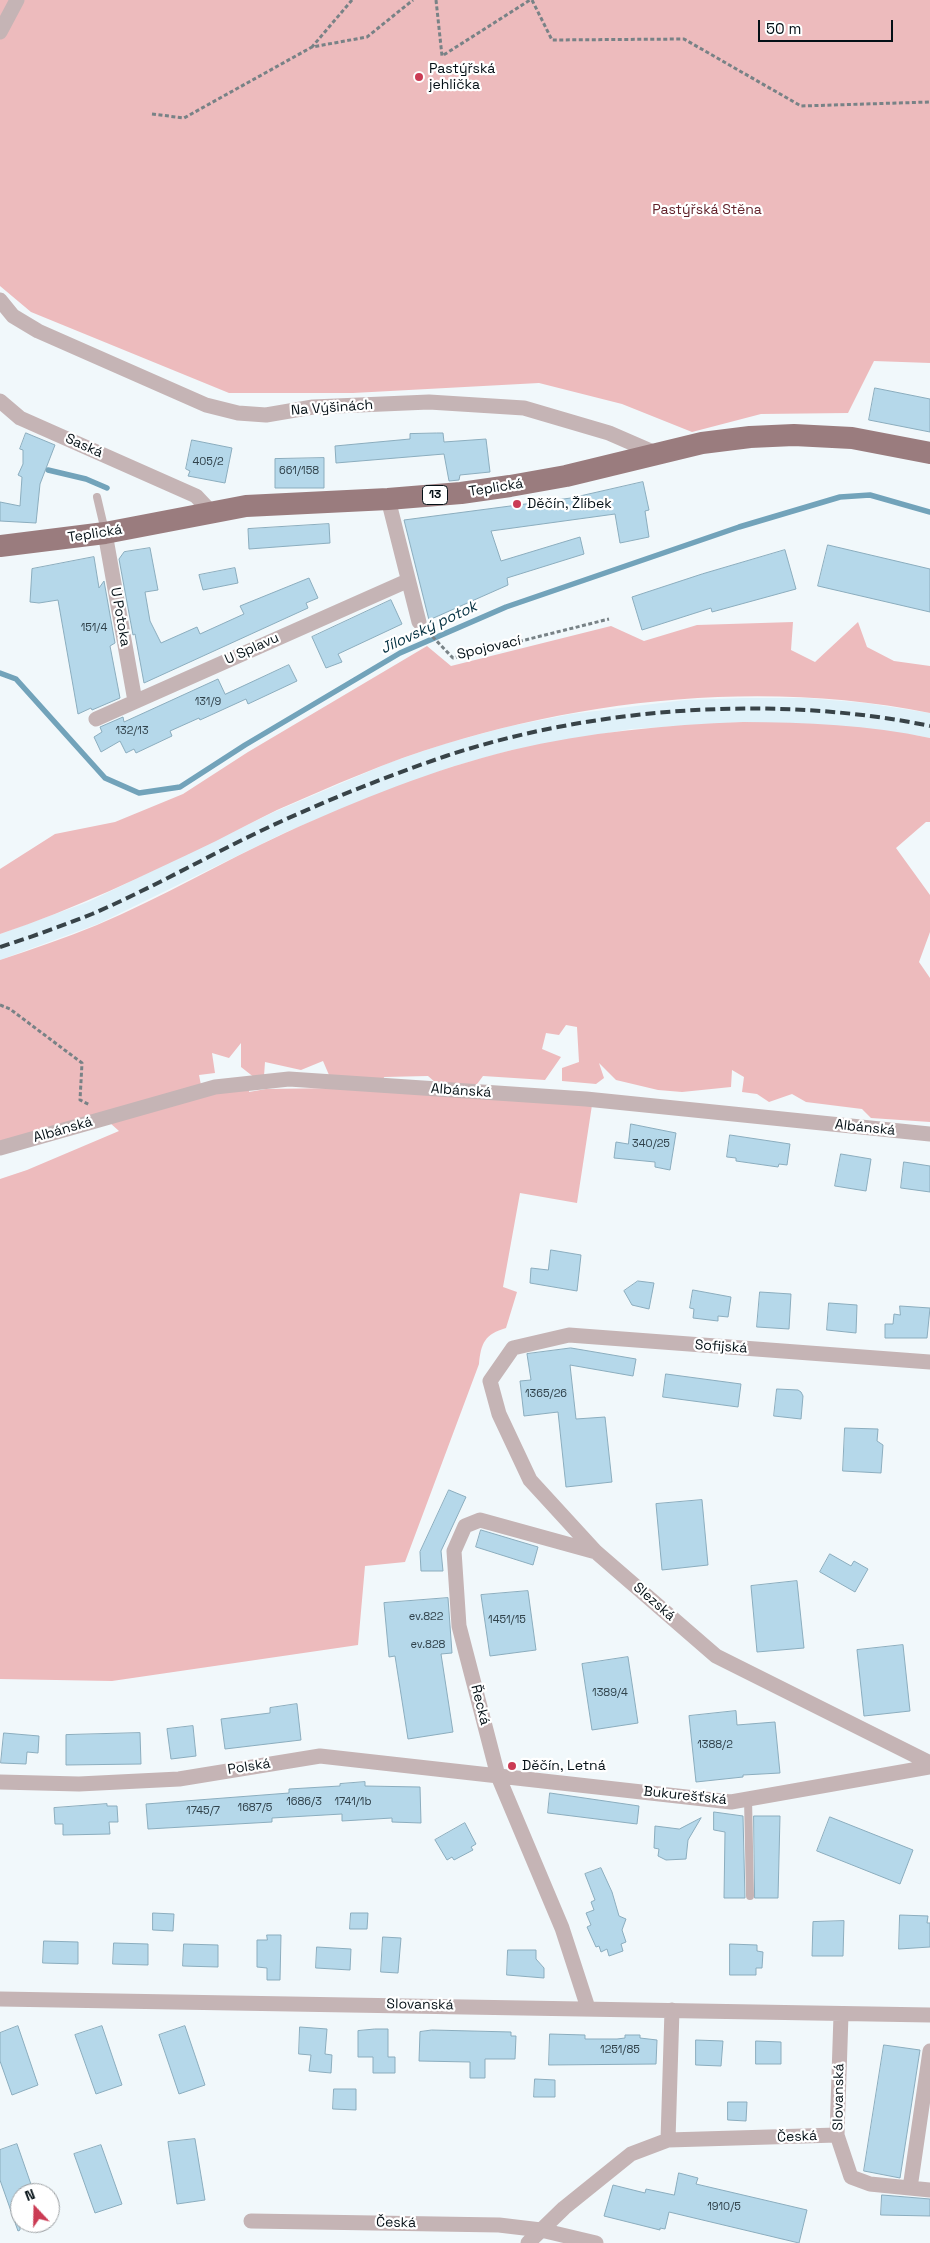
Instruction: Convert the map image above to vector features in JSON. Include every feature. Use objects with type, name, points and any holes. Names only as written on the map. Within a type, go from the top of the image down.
[{"type":"main road","name":"Teplická","points":[[0,546],[105,533],[246,506],[388,499],[461,493],[510,486],[566,476],[702,443],[794,435],[852,438],[930,453]]},
{"type":"street","points":[[0,32],[18,0]]},
{"type":"street","name":"Na Výšinách","points":[[0,300],[13,316],[38,331],[206,405],[238,413],[266,415],[313,407],[429,402],[524,408],[609,433],[655,453]]},
{"type":"street","name":"Saská","points":[[0,401],[20,418],[196,496],[212,513]]},
{"type":"street","points":[[388,499],[407,581],[419,622]]},
{"type":"street","name":"U Potoka","points":[[105,533],[136,701]]},
{"type":"street","name":"U Splavu","points":[[96,719],[407,581]]},
{"type":"street","name":"Albánská","points":[[0,1148],[215,1086],[289,1079],[586,1099],[930,1134]]},
{"type":"street","name":"Sofijská","points":[[513,1348],[569,1335],[930,1362]]},
{"type":"street","name":"Slezská","points":[[513,1348],[490,1381],[499,1414],[530,1480],[596,1552],[716,1656],[930,1765]]},
{"type":"street","name":"Řecká","points":[[588,2008],[562,1928],[498,1776],[459,1626],[454,1551],[465,1526],[480,1520],[596,1552]]},
{"type":"street","name":"Polská","points":[[0,1782],[79,1784],[178,1779],[320,1756],[498,1776]]},
{"type":"street","name":"Bukurešťská","points":[[498,1776],[731,1802],[930,1765]]},
{"type":"street","name":"Slovanská","points":[[0,1999],[588,2008],[841,2015],[930,2015]]},
{"type":"street","points":[[668,2140],[672,2010]]},
{"type":"street","name":"Slovanská","points":[[841,2015],[837,2135],[851,2177],[870,2184],[930,2190]]},
{"type":"street","points":[[910,2188],[930,2051]]},
{"type":"street","name":"Česká","points":[[528,2243],[564,2208],[631,2154],[668,2140],[837,2135]]},
{"type":"street","name":"Česká","points":[[251,2221],[499,2225],[541,2230],[596,2243]]},
{"type":"lane","points":[[97,497],[105,533]]},
{"type":"lane","points":[[748,1798],[750,1896]]},
{"type":"path","points":[[312,47],[352,0]]},
{"type":"path","points":[[152,114],[184,118],[312,47],[367,37],[413,0]]},
{"type":"path","points":[[436,0],[442,56],[531,0],[552,40],[684,39],[802,106],[930,102]]},
{"type":"path","name":"Spojovací","points":[[419,622],[453,658],[609,618]]},
{"type":"path","points":[[0,1005],[10,1009],[82,1064],[80,1100],[116,1115]]},
{"type":"shaded area","points":[[807,698],[866,703],[930,713],[930,738],[914,735],[743,722],[631,729],[512,750],[451,767],[339,810],[284,833],[98,924],[0,960],[0,934],[88,902],[274,812],[391,762],[444,744],[506,727],[571,714],[685,700]]},
{"type":"green space","name":"Pastýřská Stěna","points":[[0,0],[930,0],[930,363],[874,361],[848,413],[761,414],[692,432],[622,404],[539,383],[353,393],[229,393],[31,312],[0,286]]},
{"type":"green space","points":[[793,622],[791,650],[815,662],[858,622],[867,647],[894,661],[930,666],[930,713],[870,703],[748,696],[624,705],[504,728],[445,744],[360,774],[277,810],[110,891],[0,934],[0,869],[55,834],[115,822],[183,794],[248,752],[427,646],[451,666],[611,626],[644,641],[697,625]]},
{"type":"green space","points":[[767,722],[837,725],[884,730],[930,738],[930,822],[926,822],[896,848],[930,895],[930,932],[919,962],[930,978],[930,1122],[871,1118],[862,1109],[806,1102],[792,1094],[769,1102],[757,1094],[742,1092],[744,1077],[732,1070],[731,1087],[682,1092],[658,1090],[616,1080],[599,1063],[604,1078],[596,1084],[562,1081],[562,1068],[579,1062],[577,1027],[566,1025],[559,1035],[546,1033],[542,1049],[561,1057],[545,1080],[483,1076],[472,1091],[443,1089],[428,1076],[384,1077],[382,1088],[592,1105],[577,1203],[520,1193],[503,1287],[517,1292],[506,1328],[493,1333],[485,1340],[479,1364],[405,1562],[365,1566],[358,1645],[112,1681],[0,1679],[0,1179],[27,1170],[119,1131],[100,1114],[0,1144],[0,960],[97,925],[145,903],[261,844],[368,797],[454,766],[512,750],[569,738],[656,727]],"holes":[[[241,1043],[241,1067],[255,1078],[264,1076],[265,1062],[301,1070],[323,1061],[332,1082],[340,1088],[266,1089],[249,1092],[249,1083],[201,1085],[199,1075],[215,1073],[212,1053],[229,1058]]]},
{"type":"building","points":[[875,388],[930,399],[930,432],[869,420]]},
{"type":"building","points":[[26,433],[55,445],[40,484],[36,523],[0,521],[0,502],[20,506],[22,477],[18,475],[23,464],[23,450],[20,449]]},
{"type":"building","points":[[443,433],[444,442],[486,439],[490,472],[460,475],[459,480],[449,481],[444,454],[336,463],[335,446],[410,439],[410,434]]},
{"type":"building","points":[[192,440],[232,448],[225,483],[188,476],[190,471],[186,469]]},
{"type":"building","points":[[324,458],[324,488],[275,488],[275,459]]},
{"type":"building","points":[[643,482],[649,510],[645,511],[649,537],[620,543],[615,514],[491,531],[501,561],[580,537],[584,554],[507,578],[508,585],[429,620],[404,520],[571,498]]},
{"type":"building","points":[[329,524],[330,543],[249,549],[248,529]]},
{"type":"building","points":[[828,545],[930,569],[930,612],[818,586]]},
{"type":"building","points":[[150,548],[158,590],[145,592],[150,621],[161,643],[197,627],[200,634],[244,614],[240,606],[309,578],[318,598],[306,603],[308,608],[144,683],[119,559],[124,552]]},
{"type":"building","points":[[785,550],[796,589],[712,612],[711,608],[642,630],[632,597]]},
{"type":"building","points":[[94,557],[99,588],[104,581],[115,643],[110,646],[120,698],[78,714],[58,600],[39,603],[30,602],[32,569]]},
{"type":"building","points":[[235,568],[238,583],[203,590],[199,575]]},
{"type":"building","points":[[391,600],[402,624],[338,654],[342,662],[326,668],[312,637]]},
{"type":"building","points":[[289,665],[297,681],[248,704],[246,699],[200,720],[199,718],[170,731],[172,736],[136,753],[134,749],[126,753],[120,741],[101,752],[94,737],[102,732],[100,727],[123,717],[124,722],[218,679],[225,694]]},
{"type":"building","points":[[631,1124],[676,1133],[670,1170],[655,1167],[655,1162],[614,1158],[616,1142],[628,1144]]},
{"type":"building","points":[[730,1135],[790,1144],[787,1165],[779,1164],[778,1167],[736,1161],[736,1158],[727,1157]]},
{"type":"building","points":[[841,1154],[871,1159],[866,1191],[835,1186]]},
{"type":"building","points":[[904,1162],[930,1166],[930,1192],[901,1188]]},
{"type":"building","points":[[551,1250],[581,1255],[577,1291],[530,1283],[531,1268],[548,1270]]},
{"type":"building","points":[[638,1281],[654,1283],[649,1309],[632,1305],[624,1291]]},
{"type":"building","points":[[693,1290],[731,1297],[728,1317],[718,1316],[718,1321],[693,1318],[694,1309],[690,1308]]},
{"type":"building","points":[[760,1292],[791,1294],[789,1329],[757,1327]]},
{"type":"building","points":[[829,1303],[857,1305],[856,1333],[827,1330]]},
{"type":"building","points":[[900,1306],[930,1308],[927,1338],[885,1338],[885,1324],[893,1324],[894,1314],[900,1315]]},
{"type":"building","points":[[571,1348],[636,1359],[633,1376],[570,1365],[576,1419],[605,1417],[612,1482],[566,1487],[558,1412],[524,1416],[520,1381],[531,1380],[527,1354]]},
{"type":"building","points":[[666,1374],[741,1384],[738,1407],[663,1397]]},
{"type":"building","points":[[777,1389],[798,1390],[801,1392],[803,1396],[801,1419],[774,1416]]},
{"type":"building","points":[[845,1428],[878,1429],[877,1441],[883,1445],[881,1473],[843,1471]]},
{"type":"building","points":[[449,1490],[466,1497],[441,1551],[443,1571],[421,1571],[420,1552]]},
{"type":"building","points":[[702,1500],[708,1565],[662,1570],[656,1504]]},
{"type":"building","points":[[481,1530],[538,1547],[533,1565],[476,1547]]},
{"type":"building","points":[[830,1554],[851,1566],[854,1561],[868,1569],[855,1592],[820,1572]]},
{"type":"building","points":[[797,1581],[804,1648],[757,1652],[751,1586]]},
{"type":"building","points":[[528,1591],[536,1650],[490,1656],[481,1595]]},
{"type":"building","points":[[448,1598],[452,1653],[441,1654],[453,1732],[408,1739],[395,1656],[389,1657],[384,1603]]},
{"type":"building","points":[[903,1645],[910,1711],[864,1716],[857,1650]]},
{"type":"building","points":[[628,1657],[638,1723],[592,1730],[582,1664]]},
{"type":"building","points":[[297,1704],[301,1740],[225,1749],[221,1719],[270,1713],[270,1708]]},
{"type":"building","points":[[736,1711],[737,1725],[775,1722],[780,1773],[743,1775],[743,1777],[696,1782],[689,1716]]},
{"type":"building","points":[[193,1726],[196,1756],[171,1759],[167,1729]]},
{"type":"building","points":[[4,1733],[39,1736],[38,1753],[27,1752],[26,1764],[1,1763]]},
{"type":"building","points":[[140,1733],[141,1764],[66,1765],[66,1735]]},
{"type":"building","points":[[365,1782],[365,1786],[420,1787],[421,1823],[392,1822],[392,1818],[342,1821],[342,1814],[272,1818],[272,1822],[148,1829],[146,1804],[289,1793],[289,1789],[340,1786],[340,1784]]},
{"type":"building","points":[[550,1793],[639,1806],[637,1824],[548,1813]]},
{"type":"building","points":[[107,1804],[107,1806],[117,1806],[118,1822],[109,1822],[110,1834],[63,1835],[63,1824],[55,1824],[54,1808]]},
{"type":"building","points":[[714,1812],[743,1816],[745,1898],[724,1898],[725,1832],[714,1830]]},
{"type":"building","points":[[754,1816],[780,1816],[778,1898],[755,1898]]},
{"type":"building","points":[[830,1817],[913,1850],[900,1884],[817,1851]]},
{"type":"building","points":[[701,1818],[688,1840],[686,1859],[666,1860],[658,1856],[659,1849],[654,1848],[655,1826],[679,1829]]},
{"type":"building","points":[[465,1823],[476,1844],[471,1847],[473,1850],[454,1860],[452,1857],[447,1860],[435,1840]]},
{"type":"building","points":[[601,1868],[612,1892],[619,1916],[626,1919],[622,1930],[626,1942],[621,1944],[623,1951],[609,1956],[607,1949],[601,1952],[599,1946],[596,1947],[587,1927],[591,1925],[586,1913],[594,1910],[591,1902],[595,1900],[585,1874]]},
{"type":"building","points":[[153,1913],[174,1914],[173,1931],[153,1930]]},
{"type":"building","points":[[351,1913],[368,1913],[367,1929],[350,1929]]},
{"type":"building","points":[[900,1915],[928,1916],[927,1923],[930,1923],[930,1947],[899,1949]]},
{"type":"building","points":[[844,1921],[843,1956],[812,1956],[813,1922]]},
{"type":"building","points":[[267,1935],[281,1935],[280,1980],[267,1980],[267,1968],[257,1967],[257,1940],[267,1940]]},
{"type":"building","points":[[383,1937],[401,1938],[398,1973],[381,1972]]},
{"type":"building","points":[[44,1941],[78,1942],[78,1964],[43,1963]]},
{"type":"building","points":[[114,1943],[148,1944],[148,1965],[113,1964]]},
{"type":"building","points":[[184,1944],[218,1945],[218,1967],[183,1966]]},
{"type":"building","points":[[730,1944],[757,1945],[757,1951],[763,1952],[762,1968],[756,1968],[756,1975],[730,1975]]},
{"type":"building","points":[[317,1947],[351,1949],[350,1970],[316,1968]]},
{"type":"building","points":[[508,1950],[536,1950],[536,1959],[544,1968],[544,1978],[507,1975]]},
{"type":"building","points":[[18,2026],[38,2085],[12,2095],[0,2061],[0,2033]]},
{"type":"building","points":[[102,2026],[122,2085],[96,2094],[75,2035]]},
{"type":"building","points":[[185,2026],[205,2085],[179,2094],[159,2035]]},
{"type":"building","points":[[300,2027],[327,2029],[325,2054],[332,2055],[331,2073],[309,2071],[311,2055],[299,2054]]},
{"type":"building","points":[[388,2029],[388,2057],[395,2057],[395,2073],[373,2073],[373,2057],[358,2057],[358,2031]]},
{"type":"building","points":[[432,2030],[511,2032],[511,2036],[516,2036],[515,2059],[485,2059],[485,2078],[470,2078],[470,2062],[419,2061],[420,2032]]},
{"type":"building","points":[[550,2034],[585,2035],[585,2039],[617,2039],[625,2038],[625,2035],[640,2035],[640,2038],[657,2040],[656,2064],[549,2065]]},
{"type":"building","points":[[696,2040],[723,2041],[721,2066],[696,2065]]},
{"type":"building","points":[[756,2041],[781,2042],[781,2064],[756,2064]]},
{"type":"building","points":[[884,2045],[920,2050],[900,2178],[864,2171]]},
{"type":"building","points":[[535,2079],[555,2080],[555,2097],[534,2097]]},
{"type":"building","points":[[334,2089],[356,2089],[356,2110],[333,2109]]},
{"type":"building","points":[[728,2102],[747,2102],[746,2121],[728,2120]]},
{"type":"building","points":[[195,2139],[205,2200],[177,2204],[168,2142]]},
{"type":"building","points":[[17,2144],[31,2183],[10,2183],[10,2208],[0,2180],[0,2150]]},
{"type":"building","points":[[101,2145],[122,2204],[95,2213],[74,2154]]},
{"type":"building","points":[[679,2173],[698,2178],[696,2184],[807,2210],[799,2243],[669,2212],[665,2229],[660,2228],[660,2230],[604,2216],[613,2185],[645,2193],[646,2189],[674,2195]]},
{"type":"building","points":[[882,2195],[930,2199],[930,2216],[881,2215]]},
{"type":"waterway","points":[[48,470],[86,479],[107,488]]},
{"type":"waterway","name":"Jílovský potok","points":[[0,673],[16,679],[105,778],[139,793],[180,787],[245,745],[400,653],[506,607],[739,527],[840,497],[870,495],[930,512]]},
{"type":"railway","points":[[0,947],[92,914],[140,892],[258,832],[342,795],[446,756],[503,739],[562,726],[624,717],[686,711],[748,709],[810,710],[871,716],[930,726]]},
{"type":"place","name":"Pastýřská jehlička","points":[[419,77]]},
{"type":"place","name":"Děčín, Žlíbek","points":[[517,504]]},
{"type":"place","name":"Děčín, Letná","points":[[512,1766]]}]
